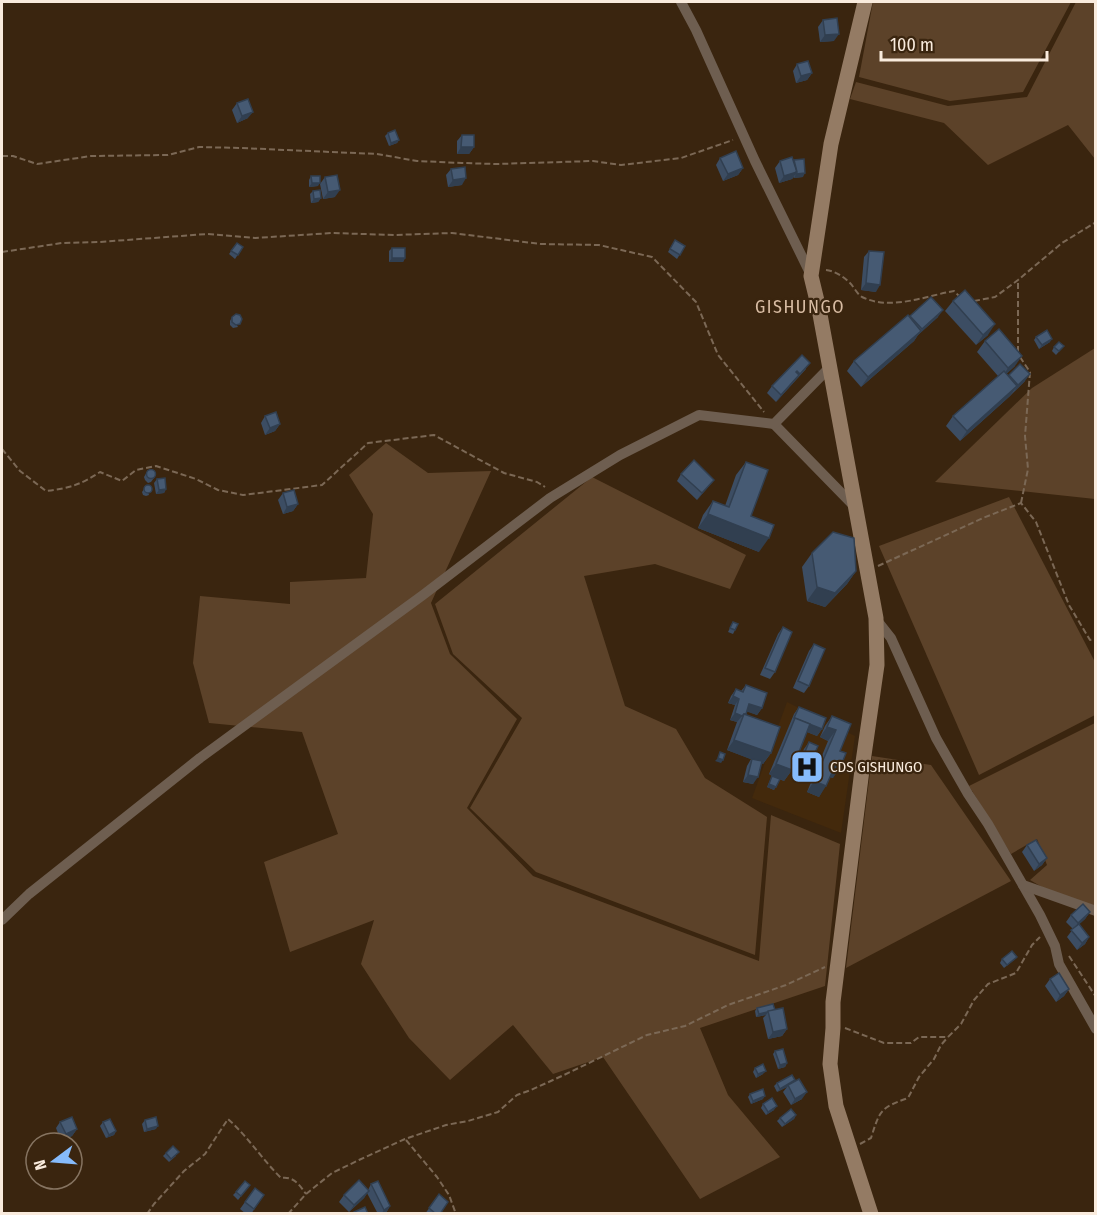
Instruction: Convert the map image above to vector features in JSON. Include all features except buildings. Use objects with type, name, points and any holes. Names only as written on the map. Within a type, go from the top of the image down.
[{"type":"street","points":[[681,2],[811,276],[876,618],[877,665],[833,1002],[830,1064],[837,1106],[871,1214]]},
{"type":"street","points":[[811,276],[831,144],[865,2]]},
{"type":"street","points":[[774,424],[829,368]]},
{"type":"street","points":[[2,920],[29,894],[200,758],[556,495],[620,455],[699,416],[774,424],[856,508]]},
{"type":"street","points":[[876,618],[891,638],[936,738],[1040,915],[1055,946],[1059,964],[1095,1029]]},
{"type":"street","points":[[1023,885],[1095,911]]},
{"type":"path","points":[[2,156],[14,156],[37,164],[91,156],[168,155],[199,147],[377,154],[417,161],[451,163],[593,161],[621,165],[681,158],[744,136]]},
{"type":"path","points":[[965,302],[995,297],[1062,243],[1095,222]]},
{"type":"path","points":[[2,252],[62,243],[207,234],[255,238],[332,233],[393,235],[452,233],[541,244],[599,246],[652,257],[696,302],[718,355],[774,424]]},
{"type":"path","points":[[811,276],[821,270],[833,271],[849,282],[861,296],[891,303],[954,291],[960,297]]},
{"type":"path","points":[[1018,280],[1018,355],[1030,372],[1024,436],[1028,469],[1021,503],[1036,522],[1069,605],[1090,640],[1095,639]]},
{"type":"path","points":[[2,448],[20,471],[46,491],[69,488],[87,481],[100,472],[122,481],[136,470],[156,466],[196,479],[218,490],[243,495],[322,485],[368,443],[434,435],[504,473],[537,482],[556,495]]},
{"type":"path","points":[[867,571],[1021,503]]},
{"type":"path","points":[[850,1149],[871,1138],[879,1114],[889,1105],[908,1098],[941,1045],[961,1024],[974,1000],[988,984],[1017,974],[1032,945],[1047,931]]},
{"type":"path","points":[[288,1214],[306,1194],[332,1173],[405,1139],[446,1125],[498,1112],[517,1095],[556,1079],[647,1035],[685,1026],[728,1005],[786,985],[838,961]]},
{"type":"path","points":[[833,1028],[843,1027],[884,1043],[911,1043],[919,1037],[948,1037]]},
{"type":"path","points":[[147,1214],[184,1171],[205,1154],[228,1119],[241,1131],[280,1178],[287,1177],[299,1183],[306,1194]]},
{"type":"path","points":[[405,1139],[437,1177],[449,1195],[456,1214]]},
{"type":"shaded area","points":[[873,2],[1071,2],[1023,92],[950,101],[859,77]]},
{"type":"shaded area","points":[[1076,2],[1095,2],[1095,159],[1068,125],[988,165],[944,123],[850,99],[856,82],[948,106],[1027,97]]},
{"type":"shaded area","points":[[1095,348],[1095,499],[935,482],[1032,388]]},
{"type":"shaded area","points":[[386,443],[428,473],[491,471],[431,603],[450,654],[517,719],[467,808],[533,876],[759,961],[771,815],[840,844],[825,986],[700,1028],[728,1095],[780,1157],[700,1199],[603,1057],[553,1074],[513,1025],[450,1080],[409,1038],[361,964],[374,920],[290,952],[264,862],[338,834],[302,732],[209,723],[193,663],[200,596],[290,604],[290,582],[366,578],[373,514],[349,475]]},
{"type":"shaded area","points":[[592,477],[746,555],[730,589],[655,564],[584,576],[625,706],[676,729],[705,778],[767,817],[755,955],[536,872],[470,808],[522,718],[453,654],[435,604]]},
{"type":"shaded area","points":[[1009,497],[1095,662],[1095,715],[979,775],[879,546]]},
{"type":"shaded area","name":"CDS GISHUNGO","points":[[787,702],[855,736],[841,833],[752,798]]},
{"type":"shaded area","points":[[1095,723],[1095,912],[1071,904],[1030,880],[1047,865],[1037,839],[1011,854],[969,786]]},
{"type":"shaded area","points":[[872,756],[931,765],[1011,881],[846,968]]},
{"type":"place","name":"CDS GISHUNGO","points":[[807,767]]},
{"type":"district","name":"GISHUNGO","points":[[800,307]]}]
